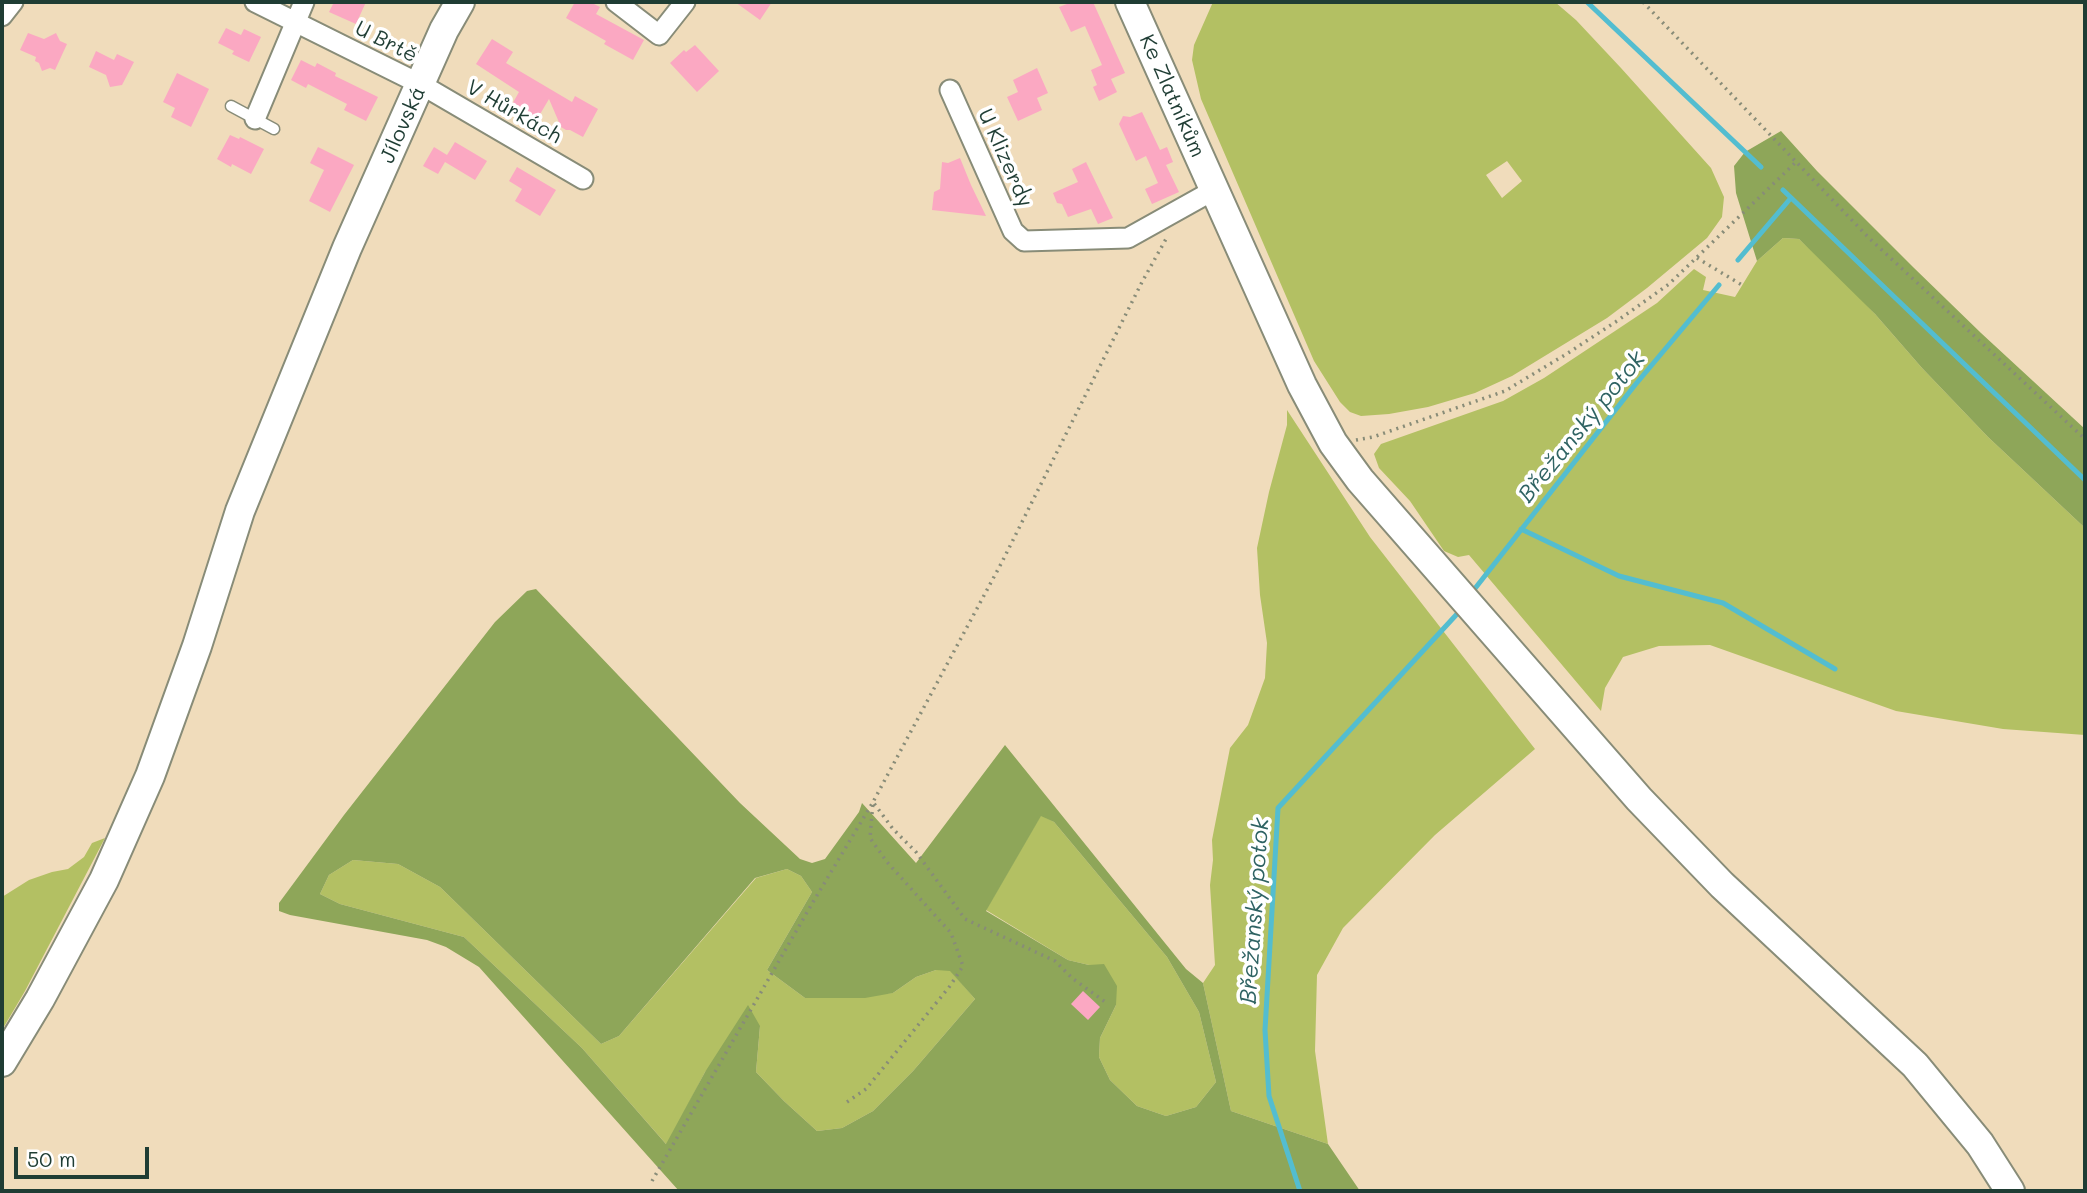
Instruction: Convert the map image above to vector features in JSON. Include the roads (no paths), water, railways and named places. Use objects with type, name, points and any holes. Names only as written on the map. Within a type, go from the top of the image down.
[{"type":"main road","name":"Jílovská","points":[[2,1062],[40,999],[104,880],[150,776],[197,646],[240,511],[347,248],[422,85],[444,30],[460,2]]},
{"type":"main road","name":"Ke Zlatníkům","points":[[1130,2],[1302,385],[1333,443],[1360,480],[1639,799],[1722,885],[1915,1065],[1980,1144],[2010,1191]]},
{"type":"street","points":[[2,16],[13,2]]},
{"type":"street","name":"U Brtě","points":[[255,2],[422,85]]},
{"type":"street","points":[[255,119],[304,2]]},
{"type":"street","points":[[616,2],[659,35],[685,2]]},
{"type":"street","name":"V Hůrkách","points":[[422,85],[583,179]]},
{"type":"street","name":"U Klizerdy","points":[[950,90],[1013,231],[1024,241],[1128,238],[1214,190]]},
{"type":"lane","points":[[231,106],[274,129]]},
{"type":"waterway","name":"Břežanský potok","points":[[1587,2],[1761,167]]},
{"type":"waterway","points":[[1783,190],[2085,480]]},
{"type":"waterway","name":"Břežanský potok","points":[[1738,260],[1790,199]]},
{"type":"waterway","name":"Břežanský potok","points":[[1473,591],[1635,385],[1719,285]]},
{"type":"waterway","points":[[1521,529],[1619,576],[1723,603],[1835,669]]},
{"type":"waterway","name":"Břežanský potok","points":[[1300,1191],[1269,1096],[1265,1030],[1278,808],[1457,614]]}]
